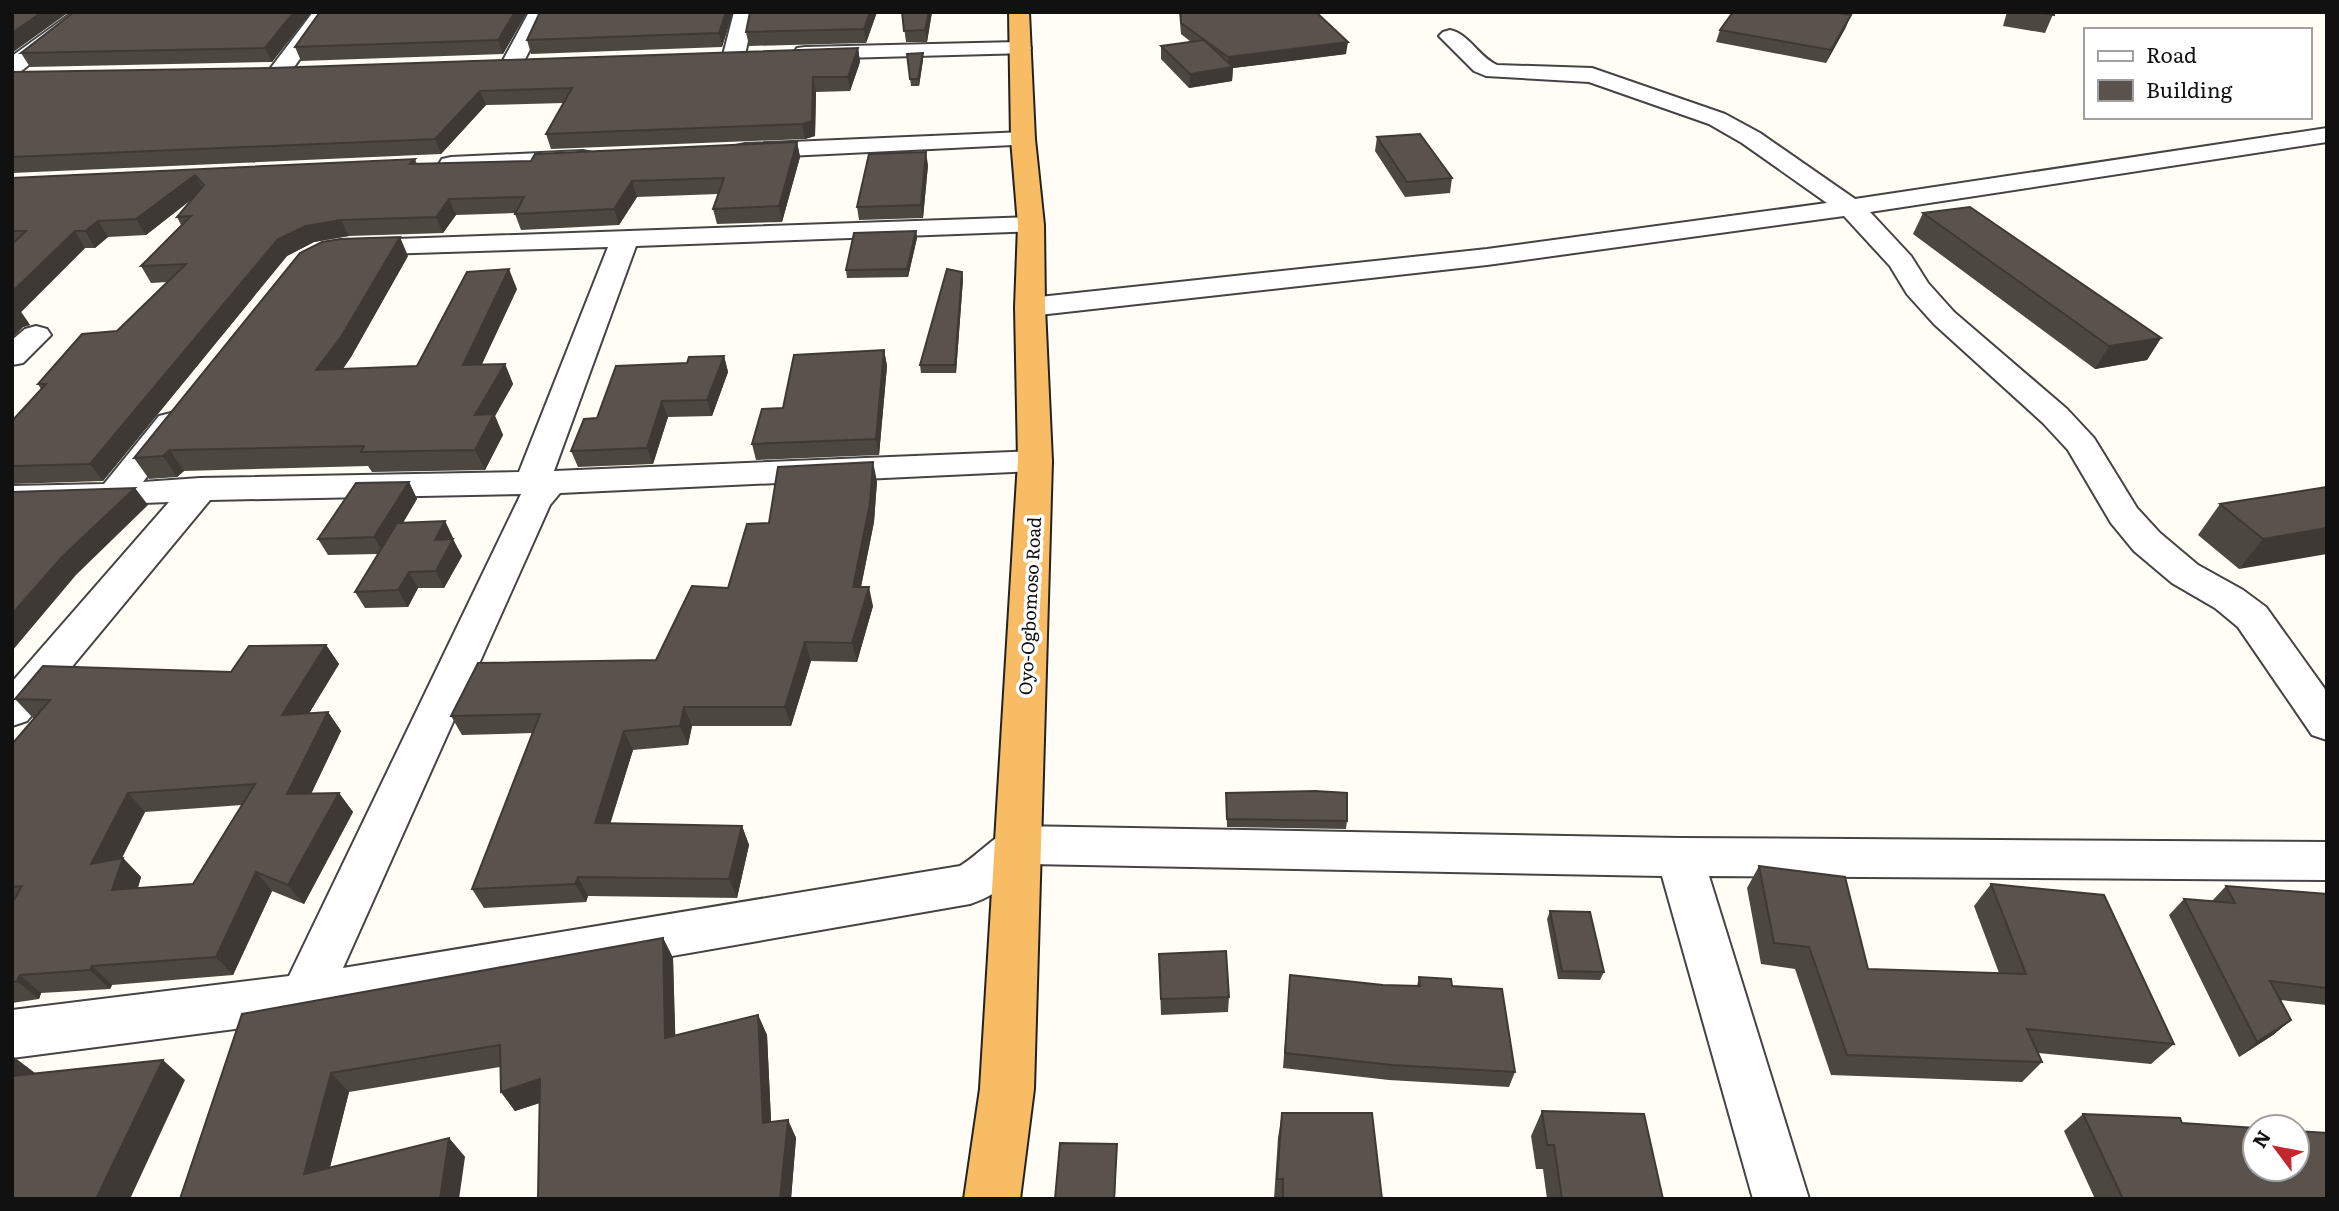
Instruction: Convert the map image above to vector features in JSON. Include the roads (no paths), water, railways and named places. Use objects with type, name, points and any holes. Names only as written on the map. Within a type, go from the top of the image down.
[{"type":"highway","name":"Oyo-Ogbomoso Road","points":[[992,1199],[1007,1089],[1035,461],[1030,307],[1031,225],[1023,139],[1020,30]]},
{"type":"street","points":[[12,67],[86,12]]},
{"type":"street","points":[[278,73],[324,12]]},
{"type":"street","points":[[512,64],[539,12]]},
{"type":"street","points":[[734,55],[744,12]]},
{"type":"street","points":[[789,54],[1020,30]]},
{"type":"street","points":[[1450,36],[1482,66],[1494,71],[1592,75],[1717,119],[1751,138],[1850,207],[1901,262],[1917,288],[1944,318],[2055,416],[2082,445],[2124,515],[2147,542],[2185,574],[2229,599],[2252,617],[2327,724]]},
{"type":"street","points":[[707,56],[762,54]]},
{"type":"street","points":[[484,65],[540,63]]},
{"type":"street","points":[[250,73],[305,72]]},
{"type":"street","points":[[12,78],[40,77]]},
{"type":"street","points":[[1030,307],[1487,257],[1850,207],[2327,135]]},
{"type":"street","points":[[716,152],[1023,139]]},
{"type":"street","points":[[422,165],[604,157]]},
{"type":"street","points":[[324,251],[349,247],[1031,225]]},
{"type":"street","points":[[532,483],[625,239]]},
{"type":"street","points":[[12,356],[36,335]]},
{"type":"street","points":[[114,495],[189,401]]},
{"type":"street","points":[[12,497],[114,495],[200,489],[532,483],[1035,461]]},
{"type":"street","points":[[305,997],[534,502],[548,484],[532,483]]},
{"type":"street","points":[[12,710],[200,489]]},
{"type":"street","points":[[12,1034],[305,997],[970,884],[997,867],[1018,845],[1680,857],[2327,861]]},
{"type":"street","points":[[1680,857],[1781,1199]]}]
